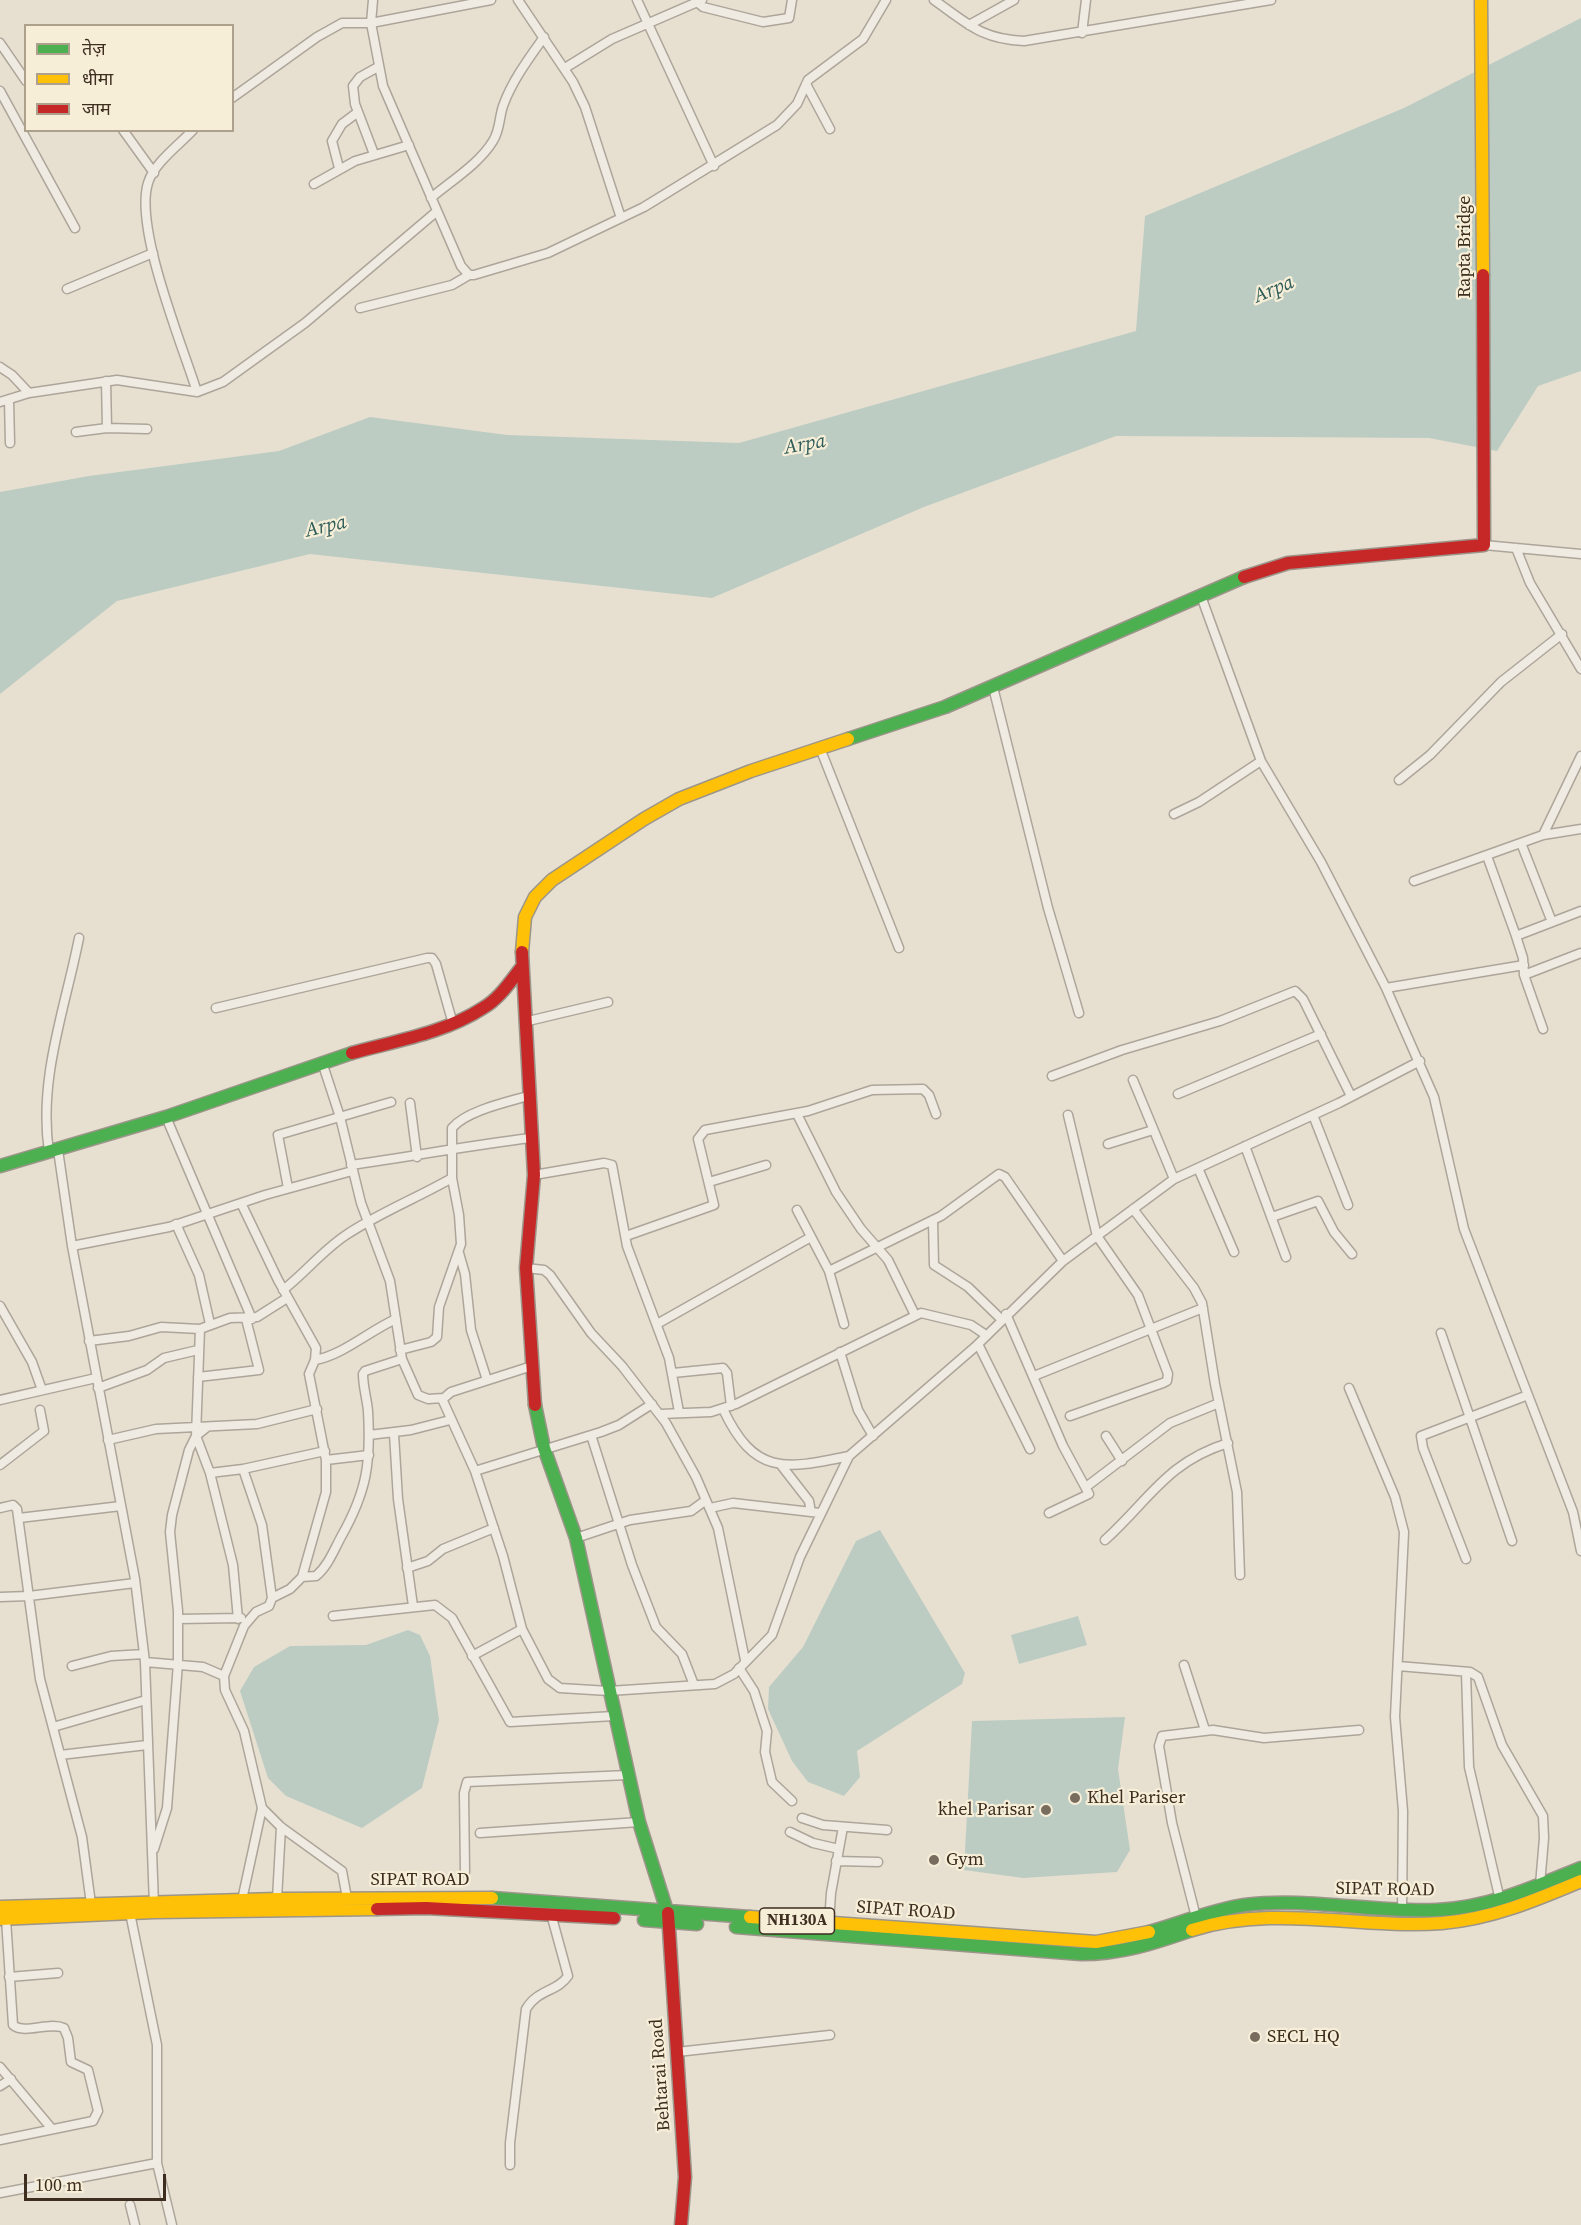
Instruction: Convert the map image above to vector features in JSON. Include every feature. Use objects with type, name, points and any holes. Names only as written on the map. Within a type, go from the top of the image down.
[{"type":"main road","name":"Rapta Bridge","points":[[1481,0],[1479,27],[1484,545]]},
{"type":"main road","name":"Behtarai Road","points":[[681,2225],[685,2177],[668,1917],[639,1822],[576,1538],[544,1448],[534,1400],[526,1268],[534,1175],[520,968],[525,917],[536,897],[552,880],[644,819],[679,799],[751,771],[945,707],[1259,570],[1288,563],[1484,545]]},
{"type":"main road","points":[[0,1166],[166,1117],[322,1062],[453,1024],[484,1008],[498,996],[520,968]]},
{"type":"main road","name":"SIPAT ROAD","points":[[3,1919],[130,1913],[154,1907],[242,1900],[491,1898],[668,1917],[1081,1954],[1108,1954],[1136,1949],[1209,1924],[1256,1917],[1439,1923],[1472,1920],[1540,1885],[1581,1868]]},
{"type":"main road","name":"SIPAT ROAD","points":[[0,1906],[91,1904],[154,1907],[426,1908],[829,1923],[1096,1942],[1134,1938],[1196,1917],[1248,1905],[1402,1911],[1465,1908],[1504,1903],[1581,1881]]},
{"type":"street","points":[[373,0],[370,23],[378,67],[436,212],[461,266],[469,274]]},
{"type":"street","points":[[234,97],[316,37],[342,22],[370,23],[491,0]]},
{"type":"street","points":[[519,0],[566,68],[585,106],[621,218]]},
{"type":"street","points":[[637,0],[714,166]]},
{"type":"street","points":[[566,68],[612,39],[680,4],[699,1],[703,7],[763,21],[789,18],[792,0]]},
{"type":"street","points":[[360,308],[452,285],[469,274],[548,253],[621,218],[714,166],[789,115],[806,84],[816,72],[862,39],[886,0]]},
{"type":"street","points":[[934,0],[984,35],[1002,40],[1024,41],[1271,0]]},
{"type":"street","points":[[969,25],[1014,0]]},
{"type":"street","points":[[1082,33],[1086,0]]},
{"type":"street","points":[[431,198],[482,155],[493,142],[498,131],[503,106],[528,59],[544,37]]},
{"type":"street","points":[[0,43],[24,78]]},
{"type":"street","points":[[374,154],[353,94],[355,81],[378,67]]},
{"type":"street","points":[[806,84],[830,129]]},
{"type":"street","points":[[0,91],[75,228]]},
{"type":"street","points":[[339,168],[332,141],[342,124],[358,112]]},
{"type":"street","points":[[124,132],[154,173]]},
{"type":"street","points":[[191,132],[154,173],[147,185],[148,219],[153,253],[197,392]]},
{"type":"street","points":[[314,184],[339,168],[374,154],[409,146]]},
{"type":"street","points":[[0,402],[29,393],[106,381],[197,392],[223,382],[305,323],[436,212]]},
{"type":"street","points":[[67,289],[153,253]]},
{"type":"street","points":[[0,367],[12,375],[29,393]]},
{"type":"street","points":[[106,381],[107,428]]},
{"type":"street","points":[[9,400],[10,444]]},
{"type":"street","points":[[76,432],[107,428],[147,429]]},
{"type":"street","points":[[1484,545],[1581,554]]},
{"type":"street","points":[[1516,548],[1530,583],[1581,669]]},
{"type":"street","points":[[1201,596],[1262,761],[1321,862],[1386,988],[1420,1061],[1434,1097],[1464,1229],[1573,1512],[1581,1551]]},
{"type":"street","points":[[1399,780],[1446,740],[1501,682],[1562,634]]},
{"type":"street","points":[[993,687],[1048,908],[1079,1013]]},
{"type":"street","points":[[820,748],[899,948]]},
{"type":"street","points":[[1543,835],[1581,756]]},
{"type":"street","points":[[1174,814],[1199,802],[1262,761]]},
{"type":"street","points":[[1414,881],[1543,835],[1581,829]]},
{"type":"street","points":[[1521,843],[1552,922]]},
{"type":"street","points":[[1488,856],[1516,936],[1524,965],[1524,975],[1543,1029]]},
{"type":"street","points":[[1516,936],[1581,911]]},
{"type":"street","points":[[79,938],[58,1025],[47,1089],[46,1123],[54,1151],[135,1583],[144,1658],[154,1907]]},
{"type":"street","points":[[1524,975],[1581,953]]},
{"type":"street","points":[[216,1008],[427,957],[432,958],[436,964],[453,1024]]},
{"type":"street","points":[[1386,988],[1524,965]]},
{"type":"street","points":[[1052,1076],[1122,1050],[1220,1021],[1294,991],[1303,999],[1351,1096]]},
{"type":"street","points":[[524,1022],[608,1002]]},
{"type":"street","points":[[1178,1094],[1321,1034]]},
{"type":"street","points":[[444,1398],[450,1420],[475,1471],[494,1527],[522,1629],[541,1670],[554,1685],[568,1690],[609,1691],[715,1684],[734,1674],[745,1660],[772,1635],[816,1513],[849,1456],[978,1344],[1004,1316],[1063,1261],[1174,1179],[1420,1061]]},
{"type":"street","points":[[322,1062],[340,1117],[351,1168],[390,1281],[401,1354],[418,1395],[428,1399],[444,1398],[451,1392],[532,1366]]},
{"type":"street","points":[[1132,1080],[1174,1179]]},
{"type":"street","points":[[626,1236],[714,1205],[698,1139],[701,1132],[797,1114],[872,1090],[918,1088],[926,1091],[936,1114]]},
{"type":"street","points":[[302,1577],[320,1574],[350,1522],[365,1486],[369,1435],[363,1374],[365,1371],[438,1337],[439,1307],[459,1253],[462,1232],[452,1178],[452,1128],[461,1120],[528,1096]]},
{"type":"street","points":[[288,1188],[278,1135],[391,1102]]},
{"type":"street","points":[[410,1103],[417,1156]]},
{"type":"street","points":[[797,1114],[836,1192],[888,1260],[915,1315]]},
{"type":"street","points":[[1313,1114],[1347,1205]]},
{"type":"street","points":[[1068,1115],[1097,1236],[1138,1295],[1168,1374],[1167,1381],[1070,1416]]},
{"type":"street","points":[[166,1117],[249,1319],[259,1370],[198,1377]]},
{"type":"street","points":[[1108,1144],[1153,1130]]},
{"type":"street","points":[[72,1246],[176,1224],[351,1168],[452,1149],[531,1138]]},
{"type":"street","points":[[1245,1146],[1286,1257]]},
{"type":"street","points":[[534,1175],[604,1164],[612,1165],[635,1271],[657,1324],[673,1373],[679,1412]]},
{"type":"street","points":[[709,1182],[766,1165]]},
{"type":"street","points":[[1198,1168],[1234,1252]]},
{"type":"street","points":[[829,1271],[933,1220],[995,1176],[1002,1175],[1063,1261]]},
{"type":"street","points":[[282,1290],[309,1269],[330,1246],[368,1222],[452,1178]]},
{"type":"street","points":[[1272,1217],[1318,1201],[1334,1232],[1352,1254]]},
{"type":"street","points":[[241,1203],[282,1290],[316,1348],[315,1360],[309,1374],[325,1455],[326,1492],[302,1577],[290,1589],[272,1598]]},
{"type":"street","points":[[1133,1209],[1194,1288],[1203,1308],[1240,1513],[1240,1575]]},
{"type":"street","points":[[797,1210],[829,1271],[844,1324]]},
{"type":"street","points":[[933,1220],[934,1265],[968,1287],[1004,1316],[1034,1376],[1063,1446],[1089,1494],[1049,1513]]},
{"type":"street","points":[[176,1224],[200,1275],[210,1324]]},
{"type":"street","points":[[657,1324],[811,1237]]},
{"type":"street","points":[[459,1253],[465,1274],[471,1330],[486,1380]]},
{"type":"street","points":[[526,1268],[544,1270],[550,1275],[591,1333],[660,1414],[708,1504],[723,1545],[730,1596],[745,1660]]},
{"type":"street","points":[[89,1341],[129,1336],[161,1327],[200,1329],[230,1318],[249,1319],[287,1298]]},
{"type":"street","points":[[0,1306],[32,1362],[42,1390]]},
{"type":"street","points":[[1034,1376],[1203,1308]]},
{"type":"street","points":[[660,1414],[711,1412],[727,1407],[915,1315],[929,1313],[971,1325],[986,1335]]},
{"type":"street","points":[[315,1360],[336,1352],[396,1319]]},
{"type":"street","points":[[200,1329],[198,1350],[200,1431],[234,1565],[238,1618]]},
{"type":"street","points":[[1441,1333],[1512,1541]]},
{"type":"street","points":[[978,1344],[1030,1449]]},
{"type":"street","points":[[98,1388],[147,1370],[164,1358],[198,1350]]},
{"type":"street","points":[[840,1352],[858,1410],[873,1436]]},
{"type":"street","points":[[673,1373],[723,1368],[727,1373],[727,1407],[742,1444],[763,1459],[780,1465],[812,1464],[849,1456]]},
{"type":"street","points":[[0,1400],[96,1378]]},
{"type":"street","points":[[1349,1388],[1403,1522],[1403,1603],[1398,1666],[1396,1742],[1404,1827],[1402,1911]]},
{"type":"street","points":[[1466,1559],[1420,1440],[1425,1432],[1528,1395]]},
{"type":"street","points":[[1086,1487],[1170,1423],[1219,1403]]},
{"type":"street","points":[[475,1471],[620,1425],[652,1404]]},
{"type":"street","points":[[108,1440],[156,1429],[200,1431],[257,1424],[316,1409]]},
{"type":"street","points":[[0,1466],[44,1431],[40,1410]]},
{"type":"street","points":[[369,1435],[394,1434],[450,1420]]},
{"type":"street","points":[[152,1855],[166,1808],[178,1663],[178,1619],[170,1532],[186,1462],[200,1431]]},
{"type":"street","points":[[394,1434],[413,1606]]},
{"type":"street","points":[[591,1435],[618,1523],[657,1627],[682,1654],[694,1685]]},
{"type":"street","points":[[1106,1436],[1122,1461]]},
{"type":"street","points":[[1105,1540],[1186,1461],[1228,1443]]},
{"type":"street","points":[[210,1473],[325,1455],[369,1455]]},
{"type":"street","points":[[780,1465],[816,1513]]},
{"type":"street","points":[[178,1619],[249,1618],[269,1606],[272,1598],[262,1525],[243,1469]]},
{"type":"street","points":[[576,1538],[618,1523],[685,1513],[708,1504],[733,1503],[816,1513]]},
{"type":"street","points":[[0,1508],[12,1505],[17,1509],[40,1679],[82,1837],[91,1904]]},
{"type":"street","points":[[19,1518],[121,1506]]},
{"type":"street","points":[[407,1568],[428,1561],[443,1549],[494,1527]]},
{"type":"street","points":[[0,1597],[29,1596],[135,1583]]},
{"type":"street","points":[[333,1616],[435,1605],[447,1612],[510,1722],[614,1716]]},
{"type":"street","points":[[242,1900],[262,1808],[244,1731],[225,1690],[224,1676],[249,1618]]},
{"type":"street","points":[[472,1656],[522,1629]]},
{"type":"street","points":[[72,1666],[111,1656],[144,1658],[203,1667],[224,1676]]},
{"type":"street","points":[[1184,1665],[1205,1730]]},
{"type":"street","points":[[1398,1666],[1466,1672],[1474,1674],[1481,1682],[1502,1745],[1543,1816],[1544,1838],[1540,1885]]},
{"type":"street","points":[[739,1668],[754,1691],[766,1731],[765,1752],[772,1782],[792,1801]]},
{"type":"street","points":[[1466,1672],[1469,1767],[1504,1903]]},
{"type":"street","points":[[53,1727],[146,1700]]},
{"type":"street","points":[[1196,1917],[1172,1823],[1159,1739],[1166,1734],[1205,1730],[1264,1738],[1359,1730]]},
{"type":"street","points":[[60,1755],[147,1745]]},
{"type":"street","points":[[465,1872],[464,1793],[467,1782],[628,1775]]},
{"type":"street","points":[[262,1808],[281,1827],[342,1870],[347,1898]]},
{"type":"street","points":[[802,1818],[843,1827],[887,1830]]},
{"type":"street","points":[[480,1833],[639,1822]]},
{"type":"street","points":[[277,1899],[281,1827]]},
{"type":"street","points":[[829,1923],[831,1893],[843,1827]]},
{"type":"street","points":[[790,1832],[813,1843],[839,1849]]},
{"type":"street","points":[[836,1861],[878,1862]]},
{"type":"street","points":[[130,1913],[157,2045],[157,2163],[172,2225]]},
{"type":"street","points":[[510,2165],[510,2143],[526,2009],[536,1996],[563,1982],[568,1976],[551,1914]]},
{"type":"street","points":[[0,2140],[96,2118],[98,2111],[91,2078],[86,2068],[71,2062],[68,2038],[64,2028],[56,2025],[15,2027],[12,2022],[3,1919]]},
{"type":"street","points":[[9,1977],[58,1973]]},
{"type":"street","points":[[677,2052],[830,2035]]},
{"type":"street","points":[[0,2067],[52,2129]]},
{"type":"street","points":[[0,2086],[11,2079]]},
{"type":"street","points":[[0,2193],[157,2163]]},
{"type":"street","points":[[130,2205],[135,2225]]},
{"type":"water","name":"Arpa","points":[[1581,18],[1581,371],[1538,386],[1497,451],[1429,438],[1116,436],[924,507],[712,598],[310,554],[117,601],[0,694],[0,492],[89,476],[279,451],[370,417],[507,435],[739,443],[1136,331],[1145,216],[1404,108]]},
{"type":"water","points":[[880,1530],[965,1673],[962,1684],[857,1751],[860,1777],[844,1796],[808,1782],[792,1761],[768,1709],[769,1687],[803,1647],[856,1541]]},
{"type":"water","points":[[1078,1616],[1087,1645],[1019,1664],[1011,1635]]},
{"type":"water","points":[[408,1630],[420,1635],[430,1656],[439,1720],[422,1788],[362,1828],[286,1796],[268,1778],[240,1691],[254,1667],[290,1646],[366,1645]]},
{"type":"water","name":"khel Parisar","points":[[1125,1717],[1118,1769],[1130,1850],[1117,1872],[1023,1878],[964,1870],[972,1721]]},
{"type":"traffic: fast","points":[[848,739],[945,707],[1244,577]]},
{"type":"traffic: fast","points":[[0,1166],[166,1117],[352,1053]]},
{"type":"traffic: fast","points":[[535,1405],[544,1448],[576,1538],[639,1822],[667,1911]]},
{"type":"traffic: fast","points":[[1149,1932],[1221,1910],[1269,1903],[1413,1910],[1456,1908],[1493,1901],[1581,1868]]},
{"type":"traffic: fast","points":[[492,1898],[750,1917]]},
{"type":"traffic: fast","points":[[644,1920],[697,1924]]},
{"type":"traffic: fast","points":[[736,1927],[1081,1954],[1124,1950],[1192,1930]]},
{"type":"traffic: slow","points":[[1481,0],[1483,275]]},
{"type":"traffic: slow","points":[[522,952],[525,917],[535,897],[552,880],[644,819],[679,799],[751,771],[848,739]]},
{"type":"traffic: slow","points":[[1192,1930],[1223,1922],[1254,1919],[1285,1918],[1411,1924],[1460,1921],[1513,1908],[1581,1881]]},
{"type":"traffic: slow","points":[[0,1907],[277,1899],[492,1898]]},
{"type":"traffic: slow","points":[[0,1919],[154,1912],[377,1909]]},
{"type":"traffic: slow","points":[[750,1917],[1096,1942],[1149,1932]]},
{"type":"traffic: jam","points":[[1244,577],[1288,563],[1484,545],[1483,275]]},
{"type":"traffic: jam","points":[[522,952],[534,1175],[526,1268],[535,1405]]},
{"type":"traffic: jam","points":[[352,1053],[436,1030],[468,1017],[494,1000],[521,968]]},
{"type":"traffic: jam","points":[[377,1909],[426,1908],[614,1918]]},
{"type":"traffic: jam","points":[[668,1913],[685,2177],[681,2225]]},
{"type":"place","name":"Khel Pariser","points":[[1075,1798]]},
{"type":"place","name":"khel Parisar","points":[[1046,1810]]},
{"type":"place","name":"Gym","points":[[934,1860]]},
{"type":"place","name":"SECL HQ","points":[[1255,2037]]}]
